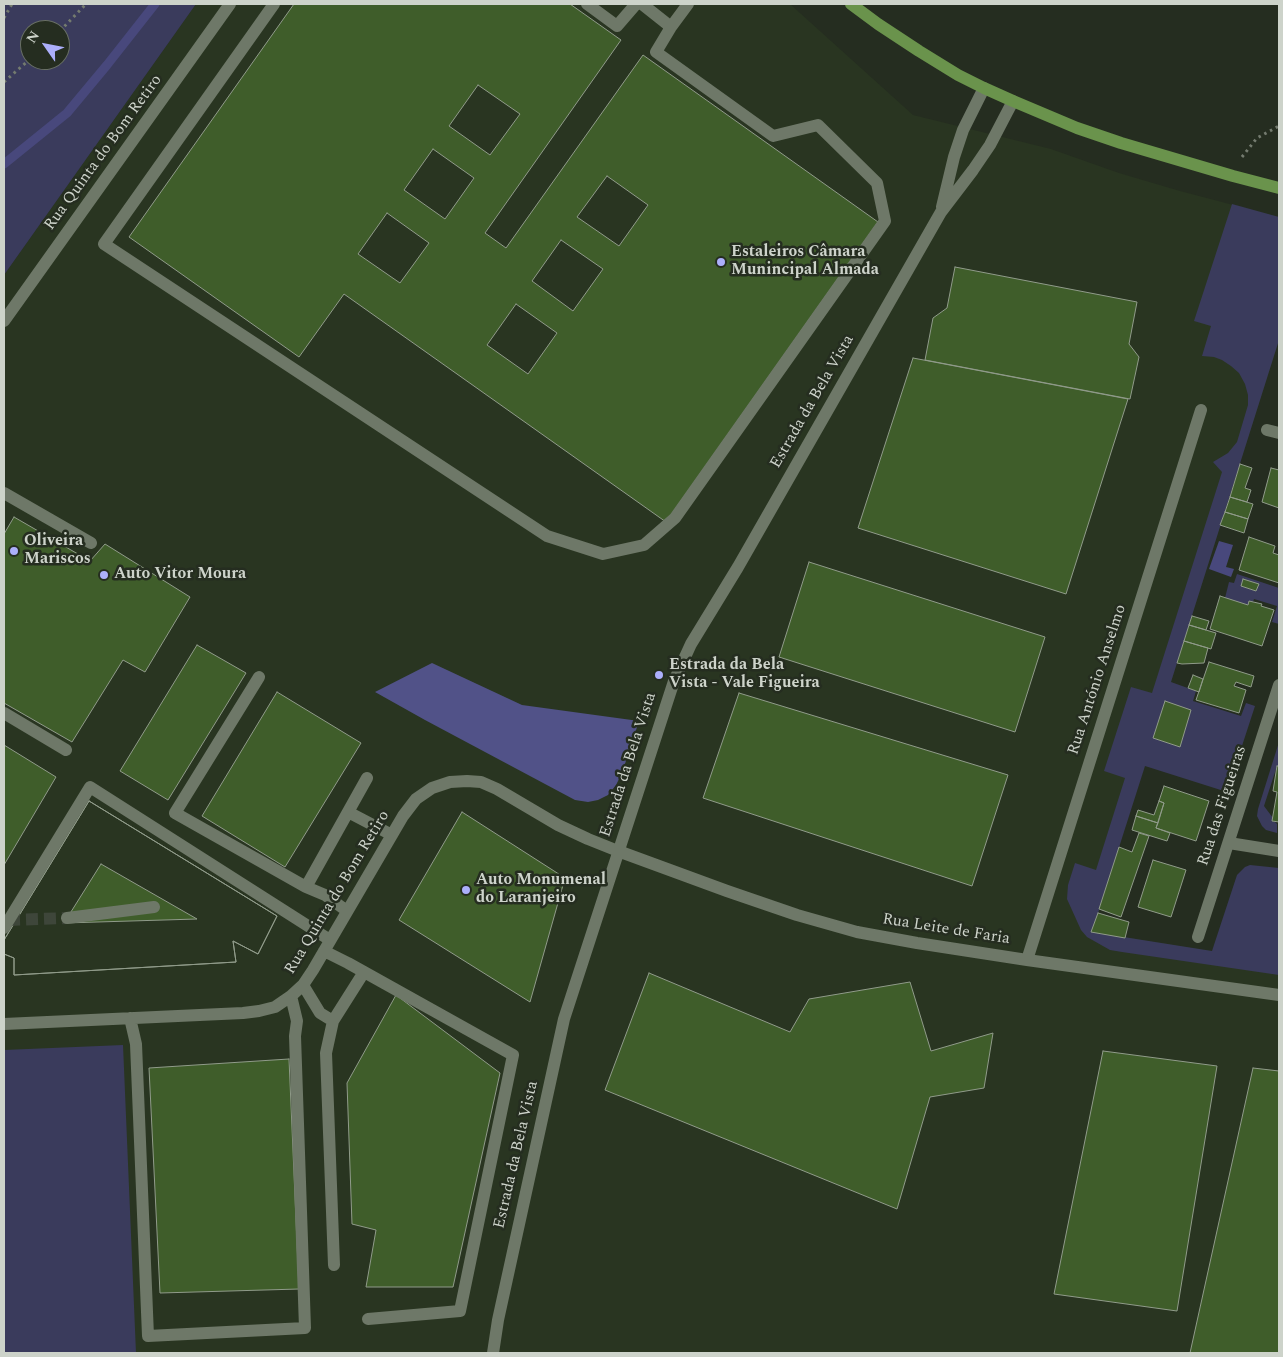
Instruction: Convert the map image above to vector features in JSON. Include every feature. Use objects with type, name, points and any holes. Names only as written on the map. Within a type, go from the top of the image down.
[{"type":"main road","points":[[851,4],[918,51],[958,75],[1013,101],[1077,128],[1121,143],[1279,188]]},
{"type":"street","name":"Rua Quinta do Bom Retiro","points":[[4,320],[230,4]]},
{"type":"street","points":[[274,4],[104,244],[546,536],[603,554],[644,545],[675,518],[885,221],[877,183],[818,125],[773,136],[656,52],[670,27],[688,4]]},
{"type":"street","points":[[587,4],[617,26],[636,4]]},
{"type":"street","points":[[642,4],[670,27]]},
{"type":"street","name":"Estrada da Bela Vista","points":[[941,212],[962,130],[984,88]]},
{"type":"street","name":"Estrada da Bela Vista","points":[[492,1353],[564,1019],[674,681],[691,644],[738,567],[941,212],[990,146],[1013,101]]},
{"type":"street","name":"Rua António Anselmo","points":[[1027,960],[1201,410]]},
{"type":"street","points":[[4,493],[91,543]]},
{"type":"street","points":[[259,677],[175,813],[306,887],[325,895],[347,911]]},
{"type":"street","name":"Rua das Figueiras","points":[[1198,937],[1279,685]]},
{"type":"street","points":[[4,713],[66,750]]},
{"type":"street","points":[[306,887],[367,778]]},
{"type":"street","name":"Rua Quinta do Bom Retiro","points":[[4,1024],[258,1011],[275,1007],[303,985],[403,816],[416,800],[432,788],[450,782],[481,782],[497,789],[558,825],[618,851]]},
{"type":"street","points":[[4,928],[90,787],[364,972],[513,1055],[460,1311],[368,1319]]},
{"type":"street","points":[[348,812],[392,835]]},
{"type":"street","points":[[1229,843],[1279,851]]},
{"type":"street","name":"Rua Leite de Faria","points":[[618,851],[736,894],[857,932],[1027,960],[1279,995]]},
{"type":"street","points":[[67,918],[154,907]]},
{"type":"street","points":[[334,1265],[326,1054],[333,1021],[364,972]]},
{"type":"street","points":[[303,985],[320,1012],[333,1021]]},
{"type":"street","points":[[130,1018],[136,1044],[148,1336],[305,1328],[295,1036],[297,1022],[291,996]]},
{"type":"path","points":[[4,18],[12,4]]},
{"type":"path","points":[[70,21],[86,4]]},
{"type":"path","points":[[4,82],[20,68]]},
{"type":"path","points":[[1233,176],[1244,155],[1257,138],[1279,126]]},
{"type":"shaded area","points":[[4,4],[196,4],[4,275]]},
{"type":"shaded area","points":[[196,4],[790,4],[913,115],[1051,149],[1119,173],[1279,217],[1279,340],[1092,932],[1279,962],[1279,1353],[4,1353],[4,275]]},
{"type":"shaded area","points":[[1232,204],[1279,217],[1279,340],[1171,682],[1196,691],[1193,701],[1241,716],[1246,703],[1255,706],[1227,792],[1145,766],[1092,932],[1212,951],[1237,875],[1250,865],[1279,868],[1279,975],[1110,950],[1087,937],[1081,930],[1067,899],[1068,885],[1075,863],[1096,870],[1125,778],[1104,771],[1131,687],[1152,693],[1222,472],[1213,462],[1228,453],[1237,442],[1248,405],[1245,384],[1239,373],[1222,360],[1202,356],[1211,326],[1194,321]]},
{"type":"shaded area","points":[[1219,541],[1233,545],[1226,567],[1234,569],[1231,577],[1209,569]]},
{"type":"shaded area","points":[[1237,574],[1279,588],[1279,624],[1272,622],[1277,606],[1254,599],[1253,602],[1249,601],[1248,605],[1225,598],[1229,582],[1234,583]]},
{"type":"shaded area","points":[[432,663],[522,705],[639,721],[622,773],[616,785],[608,795],[598,800],[588,802],[575,800],[375,692]]},
{"type":"shaded area","points":[[1279,742],[1279,766],[1277,766],[1264,806],[1273,818],[1272,821],[1277,824],[1277,833],[1266,830],[1257,816]]},
{"type":"shaded area","points":[[123,1045],[136,1353],[4,1353],[4,1050]]},
{"type":"building","name":"Estaleiros Câmara Munincipal Almada","points":[[294,4],[570,4],[621,40],[485,233],[506,248],[643,55],[878,222],[666,522],[344,294],[299,357],[129,237]],"holes":[[[478,85],[520,114],[490,155],[449,126]],[[433,149],[474,178],[445,219],[404,190]],[[607,176],[648,205],[619,246],[577,217]],[[387,213],[429,243],[400,283],[358,254]],[[561,240],[603,269],[573,311],[532,281]],[[516,304],[557,333],[528,374],[487,345]]]},
{"type":"building","points":[[955,267],[1137,302],[1129,344],[1139,357],[1130,399],[925,360],[933,318],[947,308]]},
{"type":"building","points":[[913,358],[1128,399],[1066,594],[858,528]]},
{"type":"building","points":[[1240,464],[1252,468],[1245,488],[1251,490],[1247,502],[1230,497]]},
{"type":"building","points":[[1271,468],[1279,470],[1279,508],[1262,502]]},
{"type":"building","points":[[1230,497],[1253,504],[1248,519],[1225,512]]},
{"type":"building","points":[[1225,512],[1248,519],[1244,533],[1220,525]]},
{"type":"building","points":[[14,517],[90,561],[105,544],[190,597],[145,672],[123,660],[72,742],[4,703],[4,534]]},
{"type":"building","points":[[1249,537],[1275,546],[1273,553],[1279,555],[1279,583],[1239,570]]},
{"type":"building","points":[[809,562],[1045,637],[1015,732],[779,657]]},
{"type":"building","points":[[1243,579],[1259,584],[1256,591],[1241,586]]},
{"type":"building","points":[[1220,596],[1248,605],[1249,601],[1262,604],[1261,606],[1274,610],[1262,646],[1210,629]]},
{"type":"building","points":[[1192,616],[1209,621],[1206,630],[1189,625]]},
{"type":"building","points":[[1189,625],[1216,633],[1211,649],[1184,641]]},
{"type":"building","points":[[1184,641],[1208,648],[1204,663],[1177,663]]},
{"type":"building","points":[[197,645],[246,673],[168,800],[120,771]]},
{"type":"building","points":[[1209,662],[1254,676],[1251,687],[1236,682],[1234,686],[1246,690],[1239,713],[1196,700]]},
{"type":"building","points":[[1193,675],[1203,679],[1199,692],[1188,688]]},
{"type":"building","points":[[277,692],[361,743],[285,867],[202,816]]},
{"type":"building","points":[[739,693],[1008,775],[972,886],[703,798]]},
{"type":"building","points":[[1165,701],[1191,710],[1180,747],[1153,738]]},
{"type":"building","points":[[4,745],[56,777],[4,865]]},
{"type":"building","points":[[1277,766],[1279,766],[1279,822],[1272,821],[1277,792],[1273,791]]},
{"type":"building","points":[[1164,786],[1209,801],[1196,841],[1156,828],[1164,803],[1159,801]]},
{"type":"building","points":[[89,801],[277,916],[258,954],[233,941],[236,962],[14,975],[14,958],[4,954],[4,940]],"holes":[[[101,864],[197,919],[64,923]]]},
{"type":"building","points":[[89,801],[277,916],[258,954],[233,941],[236,962],[14,975],[14,958],[4,954],[4,940]]},
{"type":"building","points":[[1159,801],[1164,803],[1158,823],[1136,816],[1138,810],[1154,815]]},
{"type":"building","points":[[462,812],[565,878],[530,1002],[399,920]]},
{"type":"building","points":[[1136,816],[1158,823],[1156,828],[1170,833],[1167,841],[1132,830]]},
{"type":"building","points":[[1139,833],[1149,836],[1121,917],[1099,909],[1119,847],[1132,852]]},
{"type":"building","points":[[1153,860],[1186,870],[1171,917],[1138,907]]},
{"type":"building","points":[[1098,913],[1129,922],[1125,938],[1091,932]]},
{"type":"building","points":[[649,973],[790,1032],[809,999],[910,982],[931,1051],[993,1033],[984,1088],[930,1097],[897,1209],[605,1090]]},
{"type":"building","points":[[396,995],[500,1073],[453,1287],[366,1287],[376,1230],[352,1224],[347,1083]]},
{"type":"building","points":[[1103,1051],[1217,1066],[1177,1311],[1054,1294]]},
{"type":"building","points":[[289,1059],[299,1289],[160,1293],[149,1068]]},
{"type":"building","points":[[1253,1068],[1279,1071],[1279,1353],[1190,1353]]},
{"type":"waterway","points":[[4,164],[67,113],[155,4]]},
{"type":"tunnel","points":[[8,920],[67,918]]},
{"type":"place","name":"Estaleiros Câmara Munincipal Almada","points":[[721,262]]},
{"type":"place","name":"Oliveira Mariscos","points":[[14,551]]},
{"type":"place","name":"Auto Vitor Moura","points":[[104,575]]},
{"type":"place","name":"Estrada da Bela Vista - Vale Figueira","points":[[659,675]]},
{"type":"place","name":"Auto Monumenal do Laranjeiro","points":[[466,890]]}]
